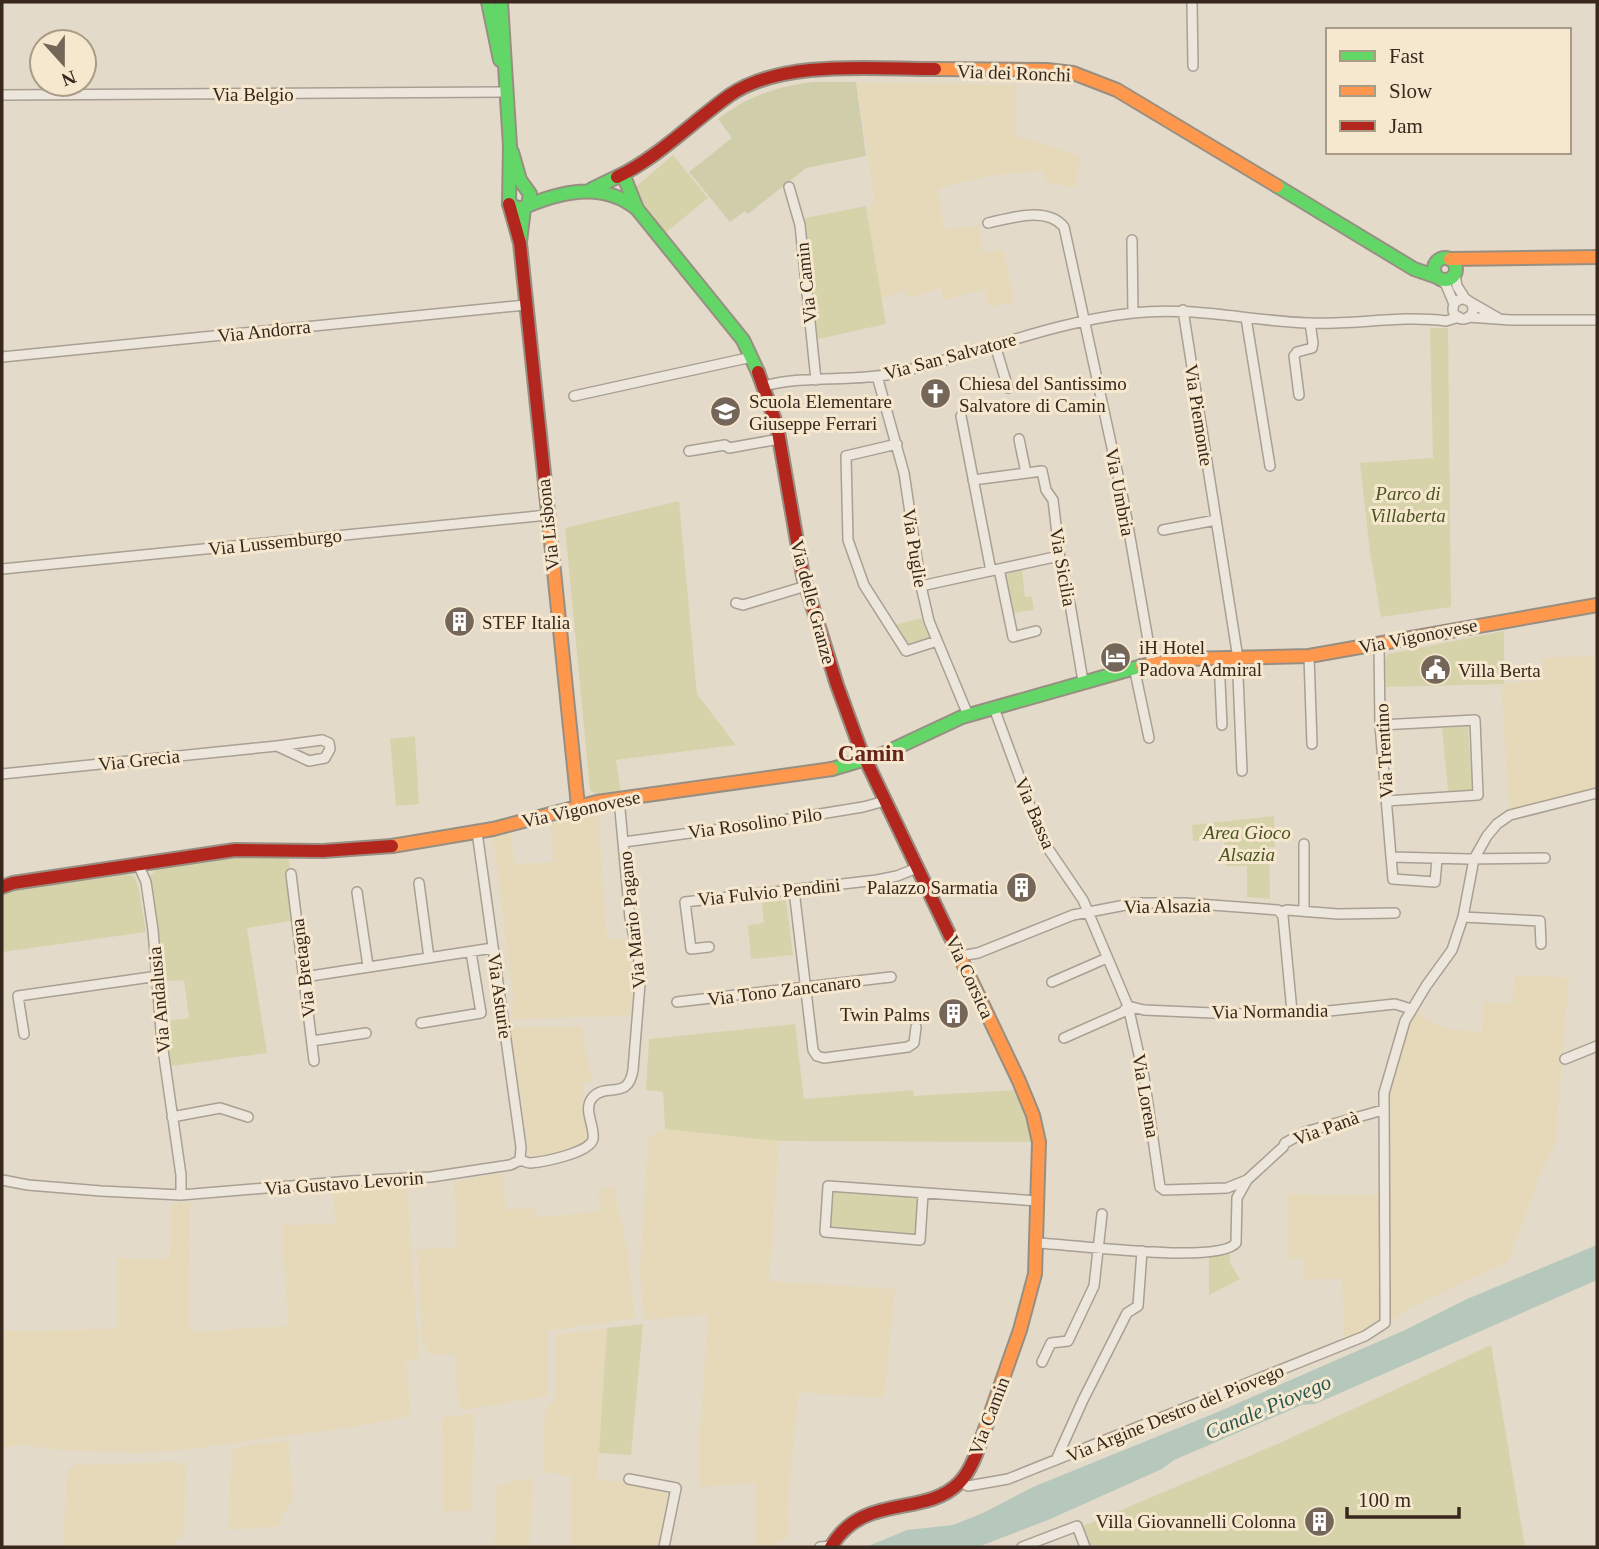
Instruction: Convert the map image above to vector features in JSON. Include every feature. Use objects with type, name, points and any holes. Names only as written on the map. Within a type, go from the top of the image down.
[{"type":"street","name":"Via Lisbona","points":[[488,2],[504,78]]},
{"type":"street","name":"Via Lisbona","points":[[501,2],[510,146],[509,199],[520,243]]},
{"type":"street","points":[[1192,2],[1193,66]]},
{"type":"street","name":"Via dei Ronchi","points":[[615,178],[640,166],[732,94],[754,82],[786,72],[856,69],[1047,70],[1073,73],[1099,81],[1129,96],[1407,265],[1439,278]]},
{"type":"street","name":"Via Belgio","points":[[2,95],[505,92]]},
{"type":"street","name":"Via Lisbona","points":[[510,146],[520,180],[531,198],[526,207],[520,243],[578,806]]},
{"type":"street","name":"Via dei Ronchi","points":[[622,191],[640,166]]},
{"type":"street","points":[[589,190],[615,178]]},
{"type":"street","name":"Via delle Granze","points":[[615,178],[609,186],[622,191],[731,324],[752,357],[764,386],[779,439],[798,555],[806,586],[837,685],[866,761]]},
{"type":"street","points":[[565,193],[515,187],[509,199],[516,209],[565,193],[589,190],[622,191]]},
{"type":"street","name":"Via Camin","points":[[789,187],[800,225],[816,380]]},
{"type":"street","name":"Via Umbria","points":[[988,223],[1019,216],[1041,215],[1060,221],[1064,227],[1124,503],[1152,663]]},
{"type":"street","points":[[1132,240],[1133,313]]},
{"type":"street","points":[[1407,265],[1489,258],[1597,257]]},
{"type":"street","points":[[1439,278],[1450,279],[1455,273],[1489,258]]},
{"type":"street","points":[[1444,260],[1456,266],[1457,286],[1472,309],[1458,312],[1446,285],[1434,269],[1444,260]]},
{"type":"street","name":"Via San Salvatore","points":[[1458,312],[1461,299],[1499,318]]},
{"type":"street","name":"Via Andorra","points":[[2,357],[526,305]]},
{"type":"street","name":"Via San Salvatore","points":[[764,386],[877,376],[1084,321],[1133,313],[1183,310],[1310,323],[1440,320],[1458,312],[1519,320],[1596,320]]},
{"type":"street","name":"Via Piemonte","points":[[1183,310],[1238,659]]},
{"type":"street","points":[[1246,318],[1270,466]]},
{"type":"street","points":[[1299,395],[1294,356],[1297,352],[1312,348],[1310,323]]},
{"type":"street","points":[[995,345],[1004,388]]},
{"type":"street","points":[[574,396],[752,357]]},
{"type":"street","name":"Via Puglie","points":[[877,376],[904,473],[920,586],[937,641],[968,715]]},
{"type":"street","points":[[961,416],[995,570],[1013,637],[1036,631]]},
{"type":"street","points":[[690,451],[725,445],[729,448],[779,439]]},
{"type":"street","points":[[974,480],[1026,473],[1019,439]]},
{"type":"street","points":[[897,444],[846,456],[848,540],[864,585],[906,651],[937,641]]},
{"type":"street","name":"Via Sicilia","points":[[1026,473],[1042,471],[1046,490],[1053,500],[1059,556],[1083,681]]},
{"type":"street","name":"Via Lussemburgo","points":[[2,569],[548,515]]},
{"type":"street","points":[[1163,530],[1216,520]]},
{"type":"street","points":[[920,586],[1059,556]]},
{"type":"street","points":[[736,603],[743,605],[806,586]]},
{"type":"street","name":"Via Vigonovese","points":[[5,883],[235,850],[357,849],[477,832],[578,806],[782,777],[866,761],[968,715],[1152,663],[1184,659],[1309,656],[1597,605]]},
{"type":"street","name":"Via Trentino","points":[[1378,645],[1380,725],[1393,879],[1435,882],[1437,859]]},
{"type":"street","points":[[1309,656],[1312,744]]},
{"type":"street","points":[[1219,659],[1222,725]]},
{"type":"street","points":[[1238,659],[1242,771]]},
{"type":"street","points":[[1134,667],[1149,738]]},
{"type":"street","name":"Via Bassa","points":[[994,708],[1044,841],[1078,891],[1088,912]]},
{"type":"street","points":[[1380,725],[1475,720],[1478,795],[1386,801]]},
{"type":"street","name":"Via Grecia","points":[[2,774],[322,740],[329,743],[330,749],[324,758],[309,761],[277,746]]},
{"type":"street","name":"Via Corsica","points":[[866,761],[1033,1115],[1039,1142],[1038,1201]]},
{"type":"street","name":"Via Panà","points":[[1385,1323],[1384,1093],[1411,1009],[1452,950],[1463,917],[1474,859],[1497,824],[1510,815],[1597,793]]},
{"type":"street","name":"Via Mario Pagano","points":[[619,799],[630,918],[641,971],[633,1070],[629,1083]]},
{"type":"street","name":"Via Rosolino Pilo","points":[[624,842],[771,822],[885,801]]},
{"type":"street","name":"Via Asturie","points":[[477,832],[522,1147],[520,1160]]},
{"type":"street","points":[[1304,844],[1304,911]]},
{"type":"street","points":[[1391,857],[1545,858]]},
{"type":"street","name":"Via Andalusia","points":[[143,863],[158,976],[160,1023],[181,1175],[181,1195]]},
{"type":"street","name":"Via Fulvio Pendini","points":[[709,947],[691,949],[685,902],[890,878],[917,868]]},
{"type":"street","name":"Via Bretagna","points":[[291,874],[314,1061]]},
{"type":"street","points":[[419,883],[429,958]]},
{"type":"street","points":[[794,890],[813,1050],[817,1056],[824,1058],[908,1047],[914,1043],[916,1027]]},
{"type":"street","points":[[356,892],[368,966]]},
{"type":"street","name":"Via Alsazia","points":[[960,956],[978,953],[1073,915],[1136,903],[1164,902],[1281,912],[1395,913]]},
{"type":"street","name":"Via Lorena","points":[[1088,912],[1128,1006],[1146,1087],[1160,1187]]},
{"type":"street","points":[[1281,912],[1293,1012]]},
{"type":"street","points":[[1463,917],[1540,921],[1541,944]]},
{"type":"street","points":[[304,977],[493,948]]},
{"type":"street","points":[[421,1023],[481,1013],[471,951]]},
{"type":"street","points":[[1052,982],[1107,958]]},
{"type":"street","points":[[24,1034],[18,996],[158,976]]},
{"type":"street","name":"Via Tono Zancanaro","points":[[677,1002],[891,977]]},
{"type":"street","name":"Via Normandia","points":[[1128,1006],[1135,1009],[1191,1013],[1293,1012],[1395,1004],[1411,1009]]},
{"type":"street","points":[[1064,1038],[1123,1012],[1128,1006]]},
{"type":"street","points":[[312,1041],[366,1033]]},
{"type":"street","points":[[1565,1059],[1597,1046]]},
{"type":"street","name":"Via Gustavo Levorin","points":[[2,1180],[115,1193],[181,1195],[431,1177],[510,1165],[520,1160],[533,1162],[573,1153],[590,1146],[593,1135],[588,1107],[591,1099],[598,1093],[621,1089],[629,1083]]},
{"type":"street","points":[[172,1117],[220,1108],[248,1117]]},
{"type":"street","name":"Via Panà","points":[[1160,1187],[1164,1190],[1227,1188],[1247,1180],[1283,1147],[1284,1143],[1299,1135],[1383,1110]]},
{"type":"street","points":[[1037,1243],[1142,1251],[1209,1252],[1230,1249],[1236,1238],[1237,1198],[1247,1180]]},
{"type":"street","points":[[922,1194],[920,1240],[825,1232],[828,1186],[1038,1201]]},
{"type":"street","name":"Via Camin","points":[[831,1547],[838,1535],[868,1514],[933,1499],[960,1482],[977,1453],[1020,1331],[1035,1274],[1038,1201]]},
{"type":"street","points":[[1042,1362],[1051,1342],[1066,1342],[1070,1337],[1094,1286],[1102,1213]]},
{"type":"street","points":[[1056,1460],[1127,1313],[1138,1306],[1142,1251]]},
{"type":"street","name":"Via Argine Destro del Piovego","points":[[960,1482],[968,1486],[1008,1479],[1356,1340],[1385,1323]]},
{"type":"street","points":[[629,1479],[676,1488],[664,1547]]},
{"type":"street","points":[[1022,1547],[1077,1526],[1085,1547]]},
{"type":"street","points":[[820,1547],[831,1547]]},
{"type":"shaded area","points":[[815,82],[856,82],[866,156],[806,168],[748,214],[745,211],[730,222],[689,172],[732,138],[718,119],[740,104],[764,93]]},
{"type":"shaded area","points":[[857,82],[1016,85],[1015,136],[1080,156],[1075,188],[1045,182],[1044,170],[995,175],[938,188],[944,229],[979,226],[982,253],[1004,250],[1014,302],[989,307],[985,289],[944,300],[941,288],[908,298],[904,291],[881,298],[867,206],[875,204]]},
{"type":"shaded area","points":[[1542,658],[1596,658],[1596,785],[1588,791],[1509,809],[1501,683],[1543,680]]},
{"type":"shaded area","points":[[598,813],[607,939],[629,939],[638,977],[635,1013],[624,1016],[512,1019],[513,996],[493,837],[511,833],[514,864],[554,862],[550,824]]},
{"type":"shaded area","points":[[1515,975],[1569,978],[1555,1145],[1539,1176],[1509,1261],[1407,1309],[1394,1319],[1388,1318],[1376,1329],[1344,1342],[1342,1279],[1303,1279],[1304,1259],[1287,1259],[1288,1194],[1384,1195],[1382,1103],[1411,1007],[1427,1020],[1447,1029],[1482,1032],[1483,1002],[1512,1004]]},
{"type":"shaded area","points":[[581,1026],[592,1081],[582,1083],[591,1138],[578,1149],[530,1158],[510,1028]]},
{"type":"shaded area","points":[[665,1129],[779,1141],[769,1281],[895,1289],[884,1398],[799,1392],[787,1507],[788,1537],[772,1547],[756,1547],[756,1483],[700,1487],[699,1446],[708,1314],[644,1320],[640,1271],[648,1137]]},
{"type":"shaded area","points":[[502,1173],[506,1210],[535,1207],[537,1218],[601,1211],[598,1190],[613,1186],[627,1247],[635,1318],[548,1331],[548,1396],[462,1410],[458,1400],[454,1354],[432,1355],[422,1340],[417,1250],[457,1247],[454,1181]]},
{"type":"shaded area","points":[[407,1185],[419,1358],[406,1361],[411,1416],[352,1427],[190,1449],[140,1453],[61,1450],[23,1445],[2,1447],[2,1331],[117,1329],[117,1258],[170,1259],[172,1203],[190,1202],[189,1332],[288,1326],[282,1226],[335,1223],[333,1188]]},
{"type":"shaded area","points":[[607,1328],[597,1479],[665,1489],[672,1493],[659,1547],[571,1547],[572,1476],[543,1472],[545,1409],[556,1399],[556,1335]]},
{"type":"shaded area","points":[[475,1413],[471,1510],[444,1512],[442,1418]]},
{"type":"shaded area","points":[[289,1441],[292,1502],[283,1513],[281,1526],[228,1530],[232,1449]]},
{"type":"shaded area","points":[[177,1462],[186,1465],[184,1537],[176,1538],[176,1547],[63,1547],[67,1471],[70,1468],[76,1465]]},
{"type":"shaded area","points":[[532,1477],[530,1547],[485,1547],[491,1546],[495,1538],[497,1485]]},
{"type":"green space","points":[[673,155],[708,198],[664,234],[633,196],[633,189]]},
{"type":"green space","points":[[866,206],[886,324],[818,339],[805,218]]},
{"type":"green space","name":"Parco di Villaberta","points":[[1430,328],[1448,328],[1451,607],[1381,617],[1370,552],[1360,463],[1433,458]]},
{"type":"green space","points":[[679,501],[697,694],[736,745],[616,760],[621,793],[597,794],[590,790],[565,528]]},
{"type":"green space","points":[[1022,570],[1025,597],[1032,597],[1034,610],[1012,613],[1005,572]]},
{"type":"green space","points":[[921,618],[929,638],[907,644],[895,625]]},
{"type":"green space","points":[[1504,631],[1504,684],[1386,687],[1385,660],[1388,654]]},
{"type":"green space","points":[[1468,726],[1472,790],[1448,791],[1442,728]]},
{"type":"green space","points":[[415,736],[419,804],[396,806],[390,739]]},
{"type":"green space","name":"Area Gioco Alsazia","points":[[1274,816],[1275,847],[1269,847],[1270,899],[1247,897],[1247,866],[1226,866],[1224,839],[1193,841],[1192,825]]},
{"type":"green space","points":[[227,855],[288,855],[297,920],[247,928],[267,1053],[171,1066],[165,1021],[189,1018],[184,980],[160,982],[150,876],[160,866]]},
{"type":"green space","points":[[122,873],[134,876],[139,889],[146,932],[2,952],[2,889]]},
{"type":"green space","points":[[786,900],[793,955],[751,959],[748,925],[764,923],[762,903]]},
{"type":"green space","points":[[795,1024],[804,1099],[913,1090],[914,1096],[1015,1090],[1030,1125],[1033,1142],[779,1141],[665,1129],[663,1092],[646,1090],[649,1039]]},
{"type":"green space","points":[[834,1190],[919,1197],[914,1234],[830,1229]]},
{"type":"green space","points":[[1230,1254],[1230,1263],[1240,1279],[1209,1295],[1209,1255]]},
{"type":"green space","points":[[643,1324],[631,1455],[599,1453],[607,1328]]},
{"type":"green space","points":[[1491,1345],[1525,1547],[1102,1547],[1088,1544],[1081,1527],[1282,1442]]},
{"type":"water","name":"Canale Piovego","points":[[1597,1245],[1597,1280],[1315,1404],[1302,1405],[1174,1460],[1162,1469],[1048,1520],[978,1547],[866,1547],[907,1530],[953,1525],[983,1513],[1033,1487],[1220,1411],[1405,1330],[1467,1299]]},
{"type":"traffic: fast","points":[[488,2],[500,60]]},
{"type":"traffic: fast","points":[[501,2],[510,146],[509,204],[520,209],[564,194],[595,192],[609,194],[637,209],[743,340],[758,372]]},
{"type":"traffic: fast","points":[[512,152],[520,180],[530,194],[528,205]]},
{"type":"traffic: fast","points":[[592,189],[617,177],[625,179],[637,209]]},
{"type":"traffic: fast","points":[[1277,186],[1414,269],[1437,277]]},
{"type":"traffic: fast","points":[[520,242],[524,208]]},
{"type":"traffic: fast","points":[[1445,258],[1453,261],[1456,269],[1453,277],[1445,280],[1437,277],[1434,269],[1437,261],[1445,258]]},
{"type":"traffic: fast","points":[[832,769],[883,754],[962,717],[1142,666]]},
{"type":"traffic: slow","points":[[935,69],[1047,70],[1073,73],[1117,90],[1277,186]]},
{"type":"traffic: slow","points":[[1450,259],[1597,257]]},
{"type":"traffic: slow","points":[[548,512],[578,806]]},
{"type":"traffic: slow","points":[[1142,666],[1184,659],[1309,656],[1597,605]]},
{"type":"traffic: slow","points":[[392,846],[493,829],[597,802],[832,769]]},
{"type":"traffic: slow","points":[[950,936],[1019,1081],[1033,1115],[1039,1142],[1035,1274],[1020,1330],[983,1435]]},
{"type":"traffic: jam","points":[[617,177],[661,149],[730,95],[751,84],[776,76],[829,68],[935,69]]},
{"type":"traffic: jam","points":[[509,204],[520,243],[548,512]]},
{"type":"traffic: jam","points":[[758,372],[777,426],[803,576],[837,685],[860,748],[950,936]]},
{"type":"traffic: jam","points":[[2,887],[13,883],[235,850],[323,851],[392,846]]},
{"type":"traffic: jam","points":[[831,1547],[844,1530],[860,1519],[876,1512],[945,1494],[967,1473],[983,1435]]},
{"type":"place","name":"Chiesa del Santissimo Salvatore di Camin","points":[[936,394]]},
{"type":"place","name":"Scuola Elementare Giuseppe Ferrari","points":[[726,412]]},
{"type":"place","name":"STEF Italia","points":[[459,622]]},
{"type":"place","name":"iH Hotel Padova Admiral","points":[[1116,658]]},
{"type":"place","name":"Villa Berta","points":[[1435,670]]},
{"type":"place","name":"Palazzo Sarmatia","points":[[1021,887]]},
{"type":"place","name":"Twin Palms","points":[[953,1014]]},
{"type":"place","name":"Villa Giovannelli Colonna","points":[[1319,1521]]},
{"type":"district","name":"Camin","points":[[871,753]]}]
